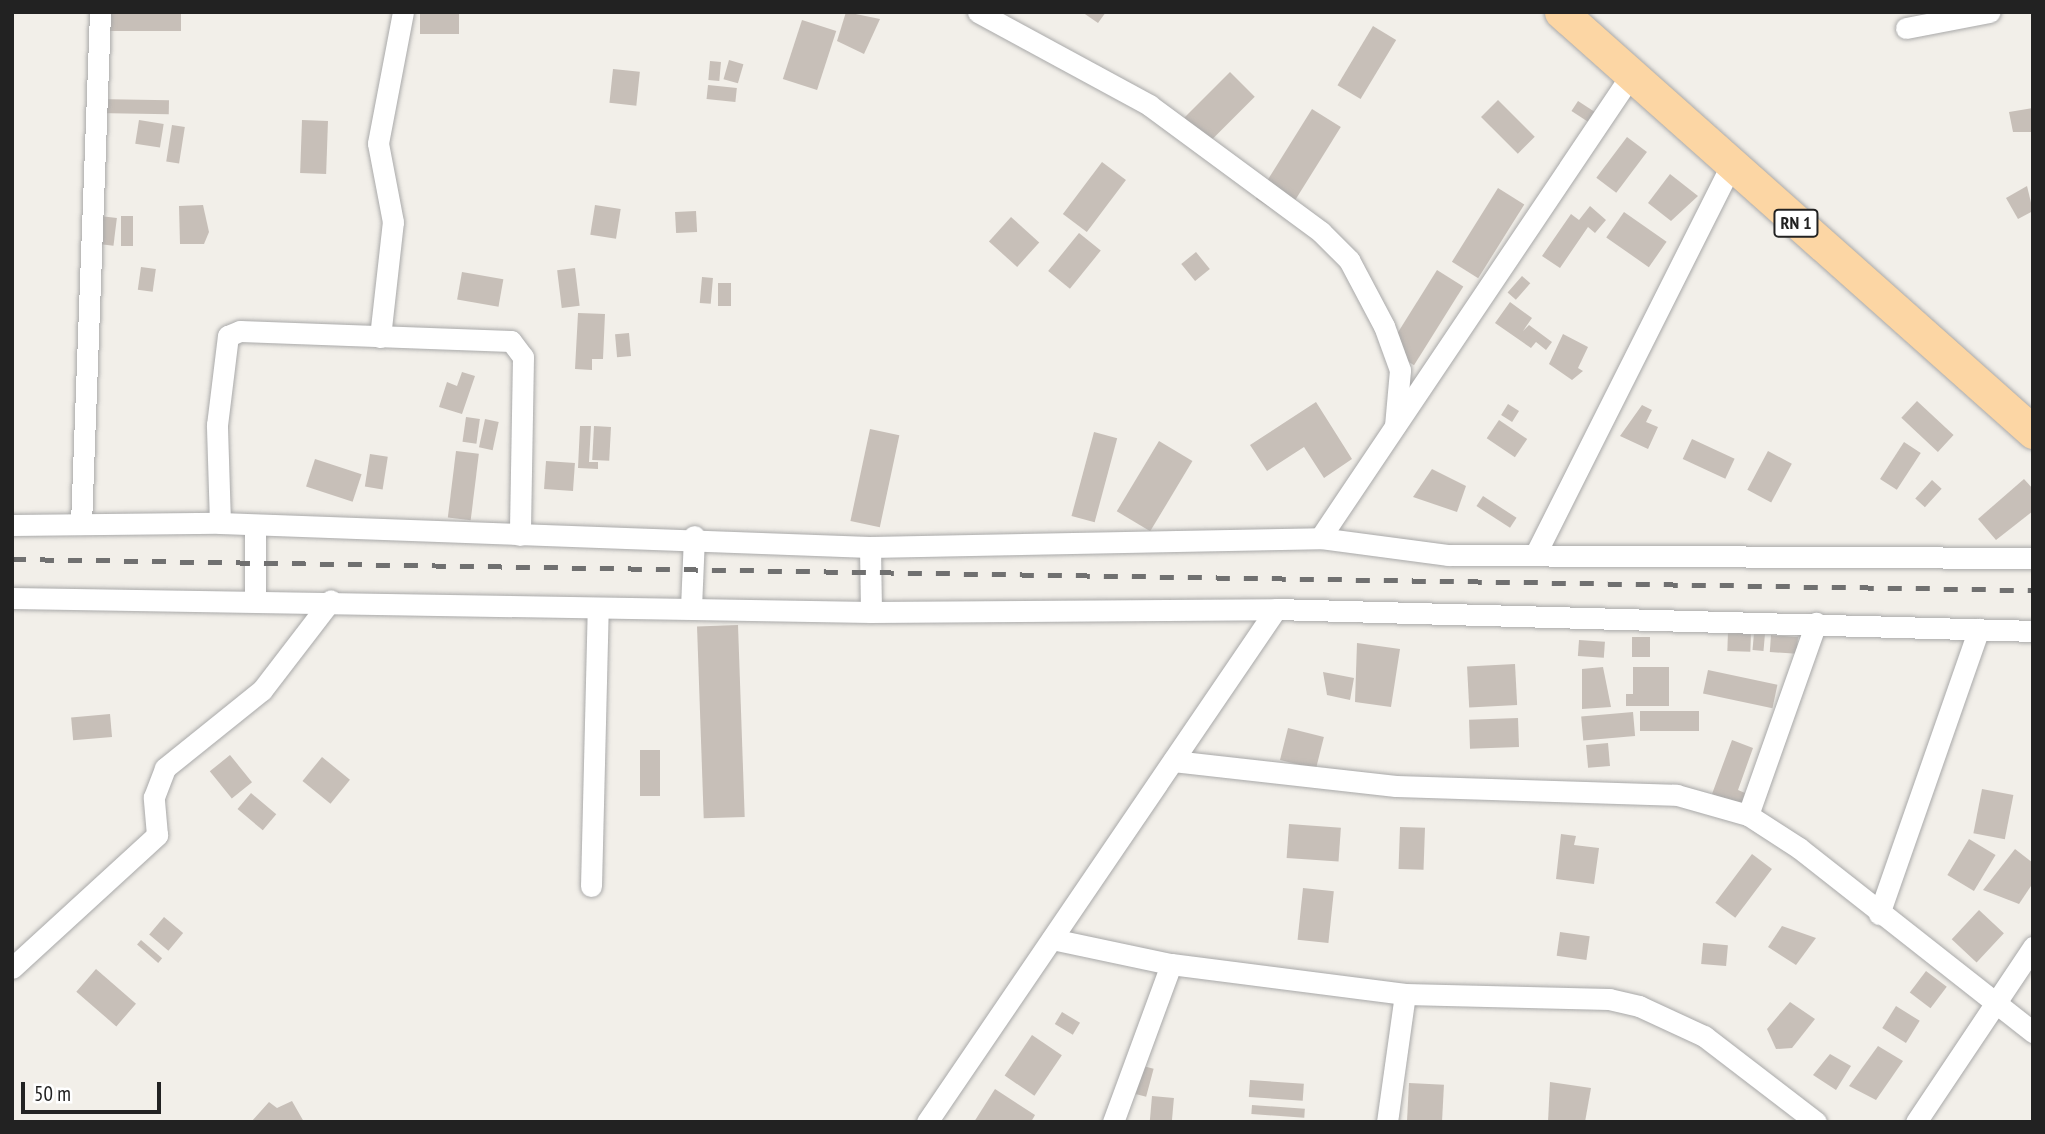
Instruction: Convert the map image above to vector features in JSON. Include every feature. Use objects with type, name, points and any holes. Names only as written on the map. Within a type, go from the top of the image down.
[{"type":"main road","name":"RN 1","points":[[1562,12],[2033,432]]},
{"type":"street","points":[[81,524],[100,12]]},
{"type":"street","points":[[380,337],[393,222],[378,143],[402,12]]},
{"type":"street","points":[[978,12],[1149,105],[1321,232],[1349,260],[1384,326],[1400,370],[1395,426]]},
{"type":"street","points":[[1906,29],[1989,12]]},
{"type":"street","points":[[1320,538],[1631,75]]},
{"type":"street","points":[[1535,555],[1731,165]]},
{"type":"street","points":[[220,523],[217,425],[228,336],[240,331],[511,341],[519,347],[520,535]]},
{"type":"street","points":[[12,525],[220,523],[255,527],[520,535],[694,536],[870,547],[1320,538],[1448,555],[2033,558]]},
{"type":"street","points":[[255,527],[255,600]]},
{"type":"street","points":[[691,608],[694,536]]},
{"type":"street","points":[[870,547],[871,611]]},
{"type":"street","points":[[12,598],[331,600],[598,609],[1276,610],[2033,631]]},
{"type":"street","points":[[12,968],[157,835],[154,797],[165,768],[262,690],[331,600]]},
{"type":"street","points":[[591,886],[598,609]]},
{"type":"street","points":[[928,1122],[1276,610]]},
{"type":"street","points":[[1748,815],[1816,623]]},
{"type":"street","points":[[1879,914],[1979,629]]},
{"type":"street","points":[[1173,761],[1396,786],[1677,795],[1748,815],[2033,1032]]},
{"type":"street","points":[[1052,939],[1171,964],[1405,994],[1609,999],[1639,1006],[1704,1036],[1816,1122]]},
{"type":"street","points":[[1916,1122],[2033,947]]},
{"type":"street","points":[[1113,1122],[1171,964]]},
{"type":"street","points":[[1387,1122],[1405,994]]},
{"type":"building","points":[[101,12],[181,12],[181,31],[101,31]]},
{"type":"building","points":[[420,12],[459,12],[459,34],[420,34]]},
{"type":"building","points":[[846,12],[880,19],[864,54],[837,41]]},
{"type":"building","points":[[1082,12],[1106,12],[1098,23]]},
{"type":"building","points":[[802,20],[836,31],[817,90],[783,79]]},
{"type":"building","points":[[1373,26],[1396,40],[1361,99],[1337,85]]},
{"type":"building","points":[[729,60],[743,64],[738,83],[723,79]]},
{"type":"building","points":[[710,61],[721,62],[719,81],[708,80]]},
{"type":"building","points":[[613,69],[640,72],[636,106],[609,103]]},
{"type":"building","points":[[1230,72],[1255,97],[1209,143],[1184,118]]},
{"type":"building","points":[[708,85],[737,88],[735,102],[707,99]]},
{"type":"building","points":[[97,99],[169,100],[169,114],[97,113]]},
{"type":"building","points":[[1498,100],[1535,137],[1518,154],[1481,117]]},
{"type":"building","points":[[1578,101],[1601,116],[1594,126],[1571,111]]},
{"type":"building","points":[[2033,108],[2033,132],[2013,132],[2009,112]]},
{"type":"building","points":[[1312,109],[1341,127],[1285,217],[1256,199]]},
{"type":"building","points":[[139,120],[164,124],[160,148],[135,144]]},
{"type":"building","points":[[302,120],[328,121],[326,174],[300,173]]},
{"type":"building","points":[[172,125],[185,127],[179,164],[166,162]]},
{"type":"building","points":[[1627,137],[1647,152],[1616,193],[1596,178]]},
{"type":"building","points":[[1102,162],[1126,180],[1087,232],[1063,214]]},
{"type":"building","points":[[1670,174],[1698,196],[1671,221],[1648,203]]},
{"type":"building","points":[[2027,186],[2033,211],[2018,219],[2006,198]]},
{"type":"building","points":[[1498,188],[1524,204],[1478,278],[1452,262]]},
{"type":"building","points":[[203,205],[209,232],[204,244],[180,244],[179,206]]},
{"type":"building","points":[[595,205],[621,209],[616,239],[590,235]]},
{"type":"building","points":[[1590,206],[1606,220],[1595,233],[1588,227],[1560,268],[1542,256],[1571,214],[1579,220]]},
{"type":"building","points":[[696,211],[697,232],[676,233],[675,212]]},
{"type":"building","points":[[1624,212],[1667,242],[1649,267],[1606,237]]},
{"type":"building","points":[[100,216],[117,218],[113,246],[97,244]]},
{"type":"building","points":[[121,216],[133,216],[133,246],[121,246]]},
{"type":"building","points":[[1011,217],[1039,242],[1017,267],[989,242]]},
{"type":"building","points":[[1079,233],[1101,251],[1070,289],[1048,271]]},
{"type":"building","points":[[1196,252],[1210,269],[1195,281],[1181,264]]},
{"type":"building","points":[[141,267],[156,269],[153,292],[138,290]]},
{"type":"building","points":[[575,268],[580,306],[562,308],[557,270]]},
{"type":"building","points":[[1437,270],[1463,286],[1414,365],[1388,349]]},
{"type":"building","points":[[462,272],[503,279],[498,307],[457,300]]},
{"type":"building","points":[[1522,276],[1530,283],[1516,300],[1508,293]]},
{"type":"building","points":[[702,277],[713,278],[711,304],[700,303]]},
{"type":"building","points":[[718,283],[731,283],[731,306],[718,306]]},
{"type":"building","points":[[1510,302],[1532,318],[1523,331],[1529,325],[1552,342],[1546,350],[1536,342],[1531,348],[1495,323]]},
{"type":"building","points":[[578,313],[605,314],[603,359],[592,359],[592,370],[575,369]]},
{"type":"building","points":[[629,333],[631,356],[617,357],[615,334]]},
{"type":"building","points":[[1563,334],[1588,347],[1578,368],[1583,371],[1572,380],[1549,364]]},
{"type":"building","points":[[462,372],[475,376],[462,414],[439,407],[447,382],[457,386]]},
{"type":"building","points":[[1917,401],[1954,435],[1938,452],[1901,418]]},
{"type":"building","points":[[1316,402],[1352,459],[1324,478],[1304,447],[1267,471],[1250,445]]},
{"type":"building","points":[[1508,404],[1519,411],[1512,422],[1501,415]]},
{"type":"building","points":[[1642,405],[1652,410],[1646,422],[1658,427],[1648,449],[1620,436]]},
{"type":"building","points":[[466,417],[480,419],[476,444],[463,442]]},
{"type":"building","points":[[485,419],[499,422],[493,450],[479,447]]},
{"type":"building","points":[[1499,420],[1527,439],[1515,457],[1487,438]]},
{"type":"building","points":[[580,426],[591,426],[589,462],[598,462],[598,469],[578,468]]},
{"type":"building","points":[[594,426],[611,427],[609,461],[592,460]]},
{"type":"building","points":[[870,429],[899,435],[880,527],[850,521]]},
{"type":"building","points":[[1094,432],[1117,438],[1095,522],[1071,516]]},
{"type":"building","points":[[1692,439],[1735,459],[1725,479],[1683,459]]},
{"type":"building","points":[[1159,441],[1192,461],[1150,531],[1117,511]]},
{"type":"building","points":[[1904,442],[1921,453],[1897,490],[1880,479]]},
{"type":"building","points":[[456,451],[479,454],[471,520],[448,518]]},
{"type":"building","points":[[1768,451],[1792,464],[1771,503],[1747,490]]},
{"type":"building","points":[[370,454],[388,457],[383,489],[365,487]]},
{"type":"building","points":[[315,459],[362,474],[353,502],[306,487]]},
{"type":"building","points":[[546,461],[575,463],[573,491],[544,489]]},
{"type":"building","points":[[1432,469],[1466,486],[1457,512],[1413,497]]},
{"type":"building","points":[[2024,479],[2033,489],[2033,511],[1996,540],[1978,519]]},
{"type":"building","points":[[1932,480],[1942,489],[1925,507],[1915,499]]},
{"type":"building","points":[[1483,496],[1517,518],[1510,528],[1476,506]]},
{"type":"building","points":[[738,625],[745,817],[704,818],[697,626]]},
{"type":"building","points":[[1728,632],[1751,633],[1750,652],[1727,651]]},
{"type":"building","points":[[1754,633],[1765,634],[1763,651],[1753,650]]},
{"type":"building","points":[[1771,635],[1798,637],[1797,654],[1770,652]]},
{"type":"building","points":[[1632,637],[1650,637],[1650,657],[1632,657]]},
{"type":"building","points":[[1579,640],[1605,642],[1604,658],[1578,656]]},
{"type":"building","points":[[1357,643],[1400,649],[1391,707],[1355,702]]},
{"type":"building","points":[[1515,664],[1517,705],[1469,707],[1467,667]]},
{"type":"building","points":[[1603,667],[1611,707],[1582,709],[1582,669]]},
{"type":"building","points":[[1633,667],[1669,667],[1669,706],[1626,706],[1626,694],[1633,694]]},
{"type":"building","points":[[1708,670],[1777,685],[1772,708],[1703,693]]},
{"type":"building","points":[[1323,672],[1354,678],[1350,700],[1327,695]]},
{"type":"building","points":[[1640,711],[1699,711],[1699,731],[1640,731]]},
{"type":"building","points":[[1633,712],[1635,736],[1583,740],[1581,717]]},
{"type":"building","points":[[110,714],[112,737],[73,740],[71,717]]},
{"type":"building","points":[[1518,718],[1519,747],[1470,749],[1469,720]]},
{"type":"building","points":[[1288,728],[1324,737],[1316,769],[1280,760]]},
{"type":"building","points":[[1732,740],[1753,748],[1738,790],[1745,793],[1741,805],[1712,794]]},
{"type":"building","points":[[1608,743],[1610,766],[1588,768],[1586,745]]},
{"type":"building","points":[[640,750],[660,750],[660,796],[640,796]]},
{"type":"building","points":[[230,755],[252,782],[232,799],[210,771]]},
{"type":"building","points":[[322,757],[350,780],[330,804],[302,781]]},
{"type":"building","points":[[1982,789],[2013,795],[2005,839],[1973,833]]},
{"type":"building","points":[[251,793],[276,814],[263,830],[238,809]]},
{"type":"building","points":[[1289,824],[1341,828],[1339,862],[1287,858]]},
{"type":"building","points":[[1400,827],[1425,828],[1424,870],[1399,869]]},
{"type":"building","points":[[1561,834],[1576,836],[1574,845],[1599,848],[1594,884],[1556,879]]},
{"type":"building","points":[[1969,839],[1996,855],[1974,891],[1947,875]]},
{"type":"building","points":[[2015,849],[2033,863],[2033,883],[2019,904],[1983,890]]},
{"type":"building","points":[[1752,854],[1772,869],[1735,918],[1715,903]]},
{"type":"building","points":[[1303,888],[1334,891],[1328,943],[1298,940]]},
{"type":"building","points":[[1979,910],[2004,933],[1977,962],[1952,939]]},
{"type":"building","points":[[164,917],[183,933],[168,951],[149,935]]},
{"type":"building","points":[[1782,926],[1816,938],[1796,965],[1768,947]]},
{"type":"building","points":[[1560,932],[1590,936],[1586,960],[1557,956]]},
{"type":"building","points":[[141,940],[162,958],[158,963],[137,945]]},
{"type":"building","points":[[1703,943],[1728,945],[1726,966],[1701,964]]},
{"type":"building","points":[[96,969],[136,1004],[116,1026],[76,992]]},
{"type":"building","points":[[1926,971],[1947,987],[1931,1008],[1910,993]]},
{"type":"building","points":[[1790,1002],[1815,1019],[1792,1048],[1776,1049],[1767,1029]]},
{"type":"building","points":[[1896,1006],[1920,1021],[1906,1043],[1882,1028]]},
{"type":"building","points":[[1062,1012],[1080,1023],[1073,1035],[1055,1024]]},
{"type":"building","points":[[1032,1035],[1062,1055],[1034,1096],[1005,1076]]},
{"type":"building","points":[[1878,1046],[1903,1061],[1876,1100],[1849,1086]]},
{"type":"building","points":[[1830,1054],[1851,1066],[1836,1090],[1813,1075]]},
{"type":"building","points":[[1143,1066],[1154,1069],[1146,1097],[1135,1094]]},
{"type":"building","points":[[1250,1080],[1304,1084],[1303,1101],[1249,1097]]},
{"type":"building","points":[[1550,1082],[1591,1088],[1585,1122],[1548,1122]]},
{"type":"building","points":[[1409,1083],[1444,1085],[1442,1122],[1407,1122]]},
{"type":"building","points":[[995,1089],[1035,1115],[1031,1122],[974,1122]]},
{"type":"building","points":[[1152,1096],[1174,1098],[1172,1122],[1150,1122]]},
{"type":"building","points":[[292,1101],[304,1122],[251,1122],[269,1102],[277,1108]]},
{"type":"building","points":[[1252,1105],[1305,1109],[1304,1118],[1251,1114]]},
{"type":"railway","points":[[12,559],[2033,590]]}]
